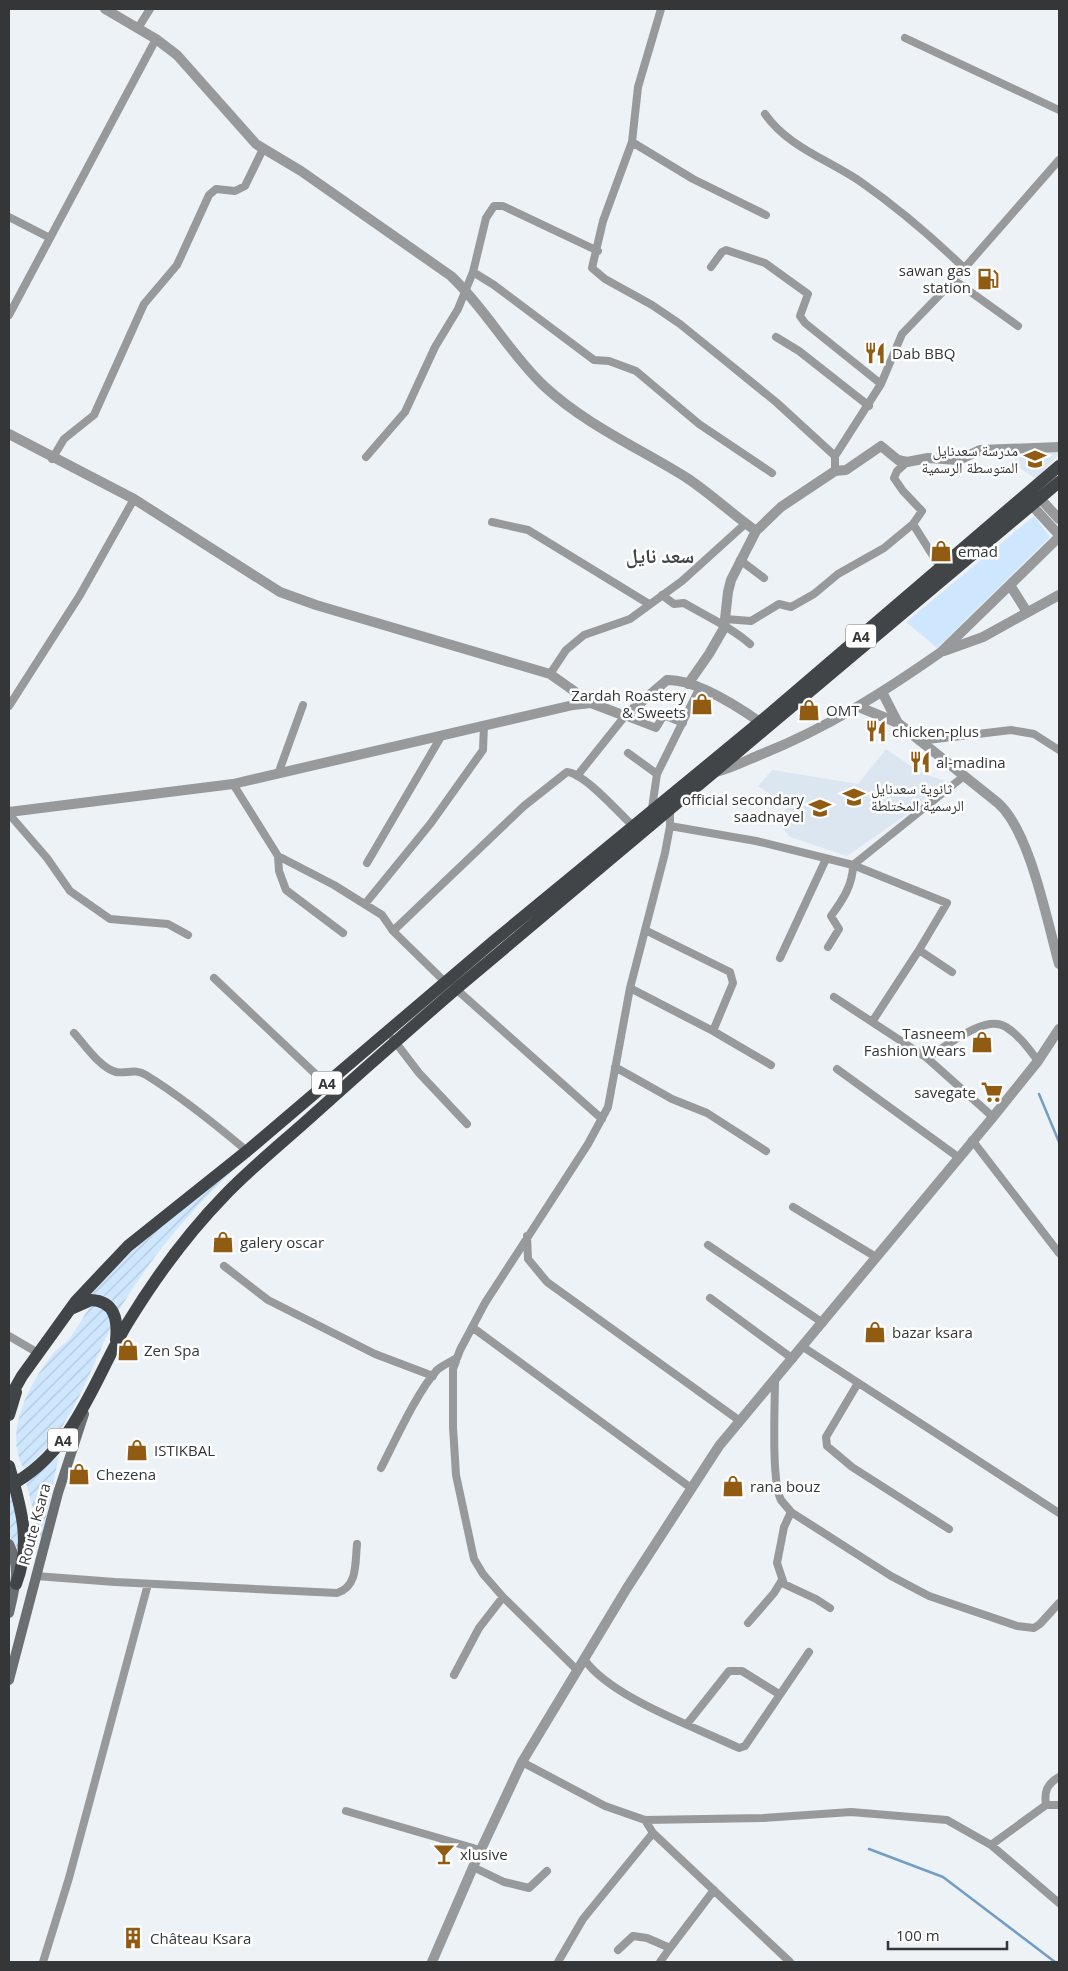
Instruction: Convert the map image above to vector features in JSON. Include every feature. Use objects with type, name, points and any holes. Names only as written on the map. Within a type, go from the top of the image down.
[{"type":"highway","name":"A4","points":[[11,1484],[52,1455],[100,1378],[115,1345],[146,1294],[198,1223],[226,1193],[445,982],[632,825],[711,773],[887,628],[1031,497],[1059,466]]},
{"type":"highway","name":"A4","points":[[9,1399],[22,1376],[67,1313],[93,1280],[128,1246],[247,1151],[326,1084],[456,989],[661,806],[940,566],[1031,497],[1059,482]]},
{"type":"highway","points":[[67,1313],[84,1302],[91,1300],[104,1303],[116,1317],[115,1345]]},
{"type":"highway","points":[[9,1415],[22,1376]]},
{"type":"highway","points":[[9,1466],[11,1484],[25,1537],[24,1557],[16,1584]]},
{"type":"main road","name":"Route Ksara","points":[[9,1680],[64,1469],[80,1423],[100,1378]]},
{"type":"main road","name":"Route Ksara","points":[[9,1544],[17,1567],[16,1584],[9,1613]]},
{"type":"street","points":[[105,9],[156,39],[177,55],[247,135],[263,149],[301,171],[451,276],[465,289],[526,366],[556,396],[602,430],[687,479],[756,531]]},
{"type":"street","points":[[138,28],[150,9]]},
{"type":"street","points":[[661,9],[638,87],[632,142],[603,221],[598,251],[592,268],[597,274],[680,324],[776,402],[835,456]]},
{"type":"street","points":[[905,38],[1059,110]]},
{"type":"street","points":[[9,315],[156,39]]},
{"type":"street","points":[[765,114],[781,134],[836,166],[897,207],[964,268]]},
{"type":"street","points":[[632,142],[693,179],[766,215]]},
{"type":"street","points":[[52,458],[64,440],[94,415],[144,304],[177,265],[209,195],[216,189],[234,191],[245,186],[263,149]]},
{"type":"street","points":[[834,471],[835,456],[869,406],[881,384],[902,334],[954,280],[1059,160]]},
{"type":"street","points":[[366,456],[405,412],[435,347],[458,309],[473,272],[486,218],[494,206],[503,206],[598,251]]},
{"type":"street","points":[[9,217],[50,238]]},
{"type":"street","points":[[711,267],[722,252],[726,250],[770,266],[808,294],[800,316],[881,384]]},
{"type":"street","points":[[473,272],[494,285],[594,360],[609,361],[636,371],[699,424],[772,473]]},
{"type":"street","points":[[954,280],[1018,326]]},
{"type":"street","points":[[776,336],[799,351],[869,406]]},
{"type":"street","points":[[9,434],[134,499],[287,595],[550,674],[591,703],[656,728],[664,715],[683,723]]},
{"type":"street","points":[[688,684],[710,654],[724,623],[728,592],[740,560],[756,531],[781,507],[834,471],[846,470],[881,446],[898,460],[907,462],[928,458],[959,460],[980,450],[1059,447]]},
{"type":"street","points":[[724,623],[751,621],[779,604],[791,607],[814,594],[838,574],[884,548],[913,524],[922,512],[894,478],[897,471],[907,462]]},
{"type":"street","points":[[1031,497],[1059,520]]},
{"type":"street","points":[[711,773],[729,768],[805,736],[859,707],[941,652],[1059,536],[1031,497]]},
{"type":"street","points":[[9,706],[72,610],[134,499]]},
{"type":"street","points":[[492,522],[528,530],[649,604]]},
{"type":"street","points":[[550,674],[566,650],[584,635],[590,631],[621,624],[692,572],[745,524]]},
{"type":"street","points":[[913,524],[940,566]]},
{"type":"street","points":[[740,560],[764,578]]},
{"type":"street","points":[[1010,585],[1027,612]]},
{"type":"street","points":[[662,595],[674,604],[684,603],[724,623],[750,644]]},
{"type":"street","points":[[941,652],[983,637],[1059,595]]},
{"type":"street","points":[[577,776],[625,716],[665,681],[670,680],[688,684],[731,703],[760,722]]},
{"type":"street","points":[[577,1670],[503,1597],[483,1574],[474,1559],[460,1492],[453,1428],[454,1369],[457,1358],[472,1327],[527,1236],[602,1119],[611,1098],[630,988],[670,826],[661,806],[657,774],[699,689]]},
{"type":"street","points":[[882,692],[898,723]]},
{"type":"street","points":[[9,813],[233,784],[484,725],[591,703]]},
{"type":"street","points":[[278,774],[303,706]]},
{"type":"street","points":[[859,707],[898,723],[1007,811],[1016,825],[1031,865],[1058,958]]},
{"type":"street","points":[[366,904],[431,823],[484,750],[484,725]]},
{"type":"street","points":[[919,741],[1011,730],[1034,734],[1059,750]]},
{"type":"street","points":[[367,863],[442,735]]},
{"type":"street","points":[[628,753],[657,774]]},
{"type":"street","points":[[393,932],[524,806],[567,772],[577,776],[632,825]]},
{"type":"street","points":[[853,864],[964,776]]},
{"type":"street","points":[[233,784],[278,856],[279,871],[286,890],[343,933]]},
{"type":"street","points":[[9,813],[47,858],[70,891],[110,919],[168,924],[188,935]]},
{"type":"street","points":[[670,826],[756,841],[853,864],[947,904],[872,1022]]},
{"type":"street","points":[[278,856],[366,904],[382,915],[393,932],[445,982]]},
{"type":"street","points":[[780,958],[826,859]]},
{"type":"street","points":[[828,948],[839,929],[830,916],[844,897],[853,873],[853,864]]},
{"type":"street","points":[[645,930],[690,950],[732,975],[734,983],[713,1031]]},
{"type":"street","points":[[919,950],[952,972]]},
{"type":"street","points":[[214,978],[326,1084]]},
{"type":"street","points":[[630,988],[713,1031],[771,1065]]},
{"type":"street","points":[[456,989],[602,1119]]},
{"type":"street","points":[[834,997],[927,1058],[993,1118]]},
{"type":"street","points":[[927,1058],[979,1026],[990,1022],[1005,1026],[1016,1035],[1038,1061]]},
{"type":"street","points":[[432,1962],[480,1850],[522,1762],[577,1670],[719,1446],[823,1323],[972,1140],[993,1118],[1038,1061],[1059,1029]]},
{"type":"street","points":[[74,1033],[105,1066],[119,1072],[135,1070],[145,1074],[178,1096],[247,1151]]},
{"type":"street","points":[[390,1037],[418,1073],[467,1124]]},
{"type":"street","points":[[615,1067],[672,1099],[706,1113],[766,1151]]},
{"type":"street","points":[[837,1069],[958,1157]]},
{"type":"street","points":[[972,1140],[1059,1253]]},
{"type":"street","points":[[792,1207],[876,1257]]},
{"type":"street","points":[[527,1236],[528,1259],[547,1282],[740,1421]]},
{"type":"street","points":[[708,1245],[823,1323]]},
{"type":"street","points":[[224,1266],[268,1300],[374,1354],[433,1376]]},
{"type":"street","points":[[710,1298],[793,1359]]},
{"type":"street","points":[[472,1327],[691,1488]]},
{"type":"street","points":[[9,1336],[38,1353]]},
{"type":"street","points":[[803,1347],[1059,1513]]},
{"type":"street","points":[[381,1468],[433,1376],[445,1364],[457,1358]]},
{"type":"street","points":[[775,1380],[774,1432],[777,1476],[781,1500],[791,1512],[838,1544],[922,1592],[1017,1626],[1034,1628],[1059,1603]]},
{"type":"street","points":[[858,1384],[826,1437],[827,1446],[852,1467],[950,1529]]},
{"type":"street","points":[[791,1512],[784,1527],[777,1563],[782,1580],[784,1584],[816,1599],[830,1608]]},
{"type":"street","points":[[36,1576],[148,1584],[337,1593],[346,1590],[352,1582],[357,1544]]},
{"type":"street","points":[[748,1623],[774,1594],[782,1580]]},
{"type":"street","points":[[43,1962],[69,1878],[148,1584]]},
{"type":"street","points":[[454,1674],[478,1628],[503,1597]]},
{"type":"street","points":[[584,1659],[591,1670],[610,1686],[739,1748],[745,1746],[809,1652]]},
{"type":"street","points":[[687,1724],[729,1671],[742,1671],[779,1694]]},
{"type":"street","points":[[522,1762],[605,1806],[644,1820],[762,1818],[851,1812],[936,1818],[954,1823],[991,1845],[1059,1903]]},
{"type":"street","points":[[1046,1805],[1045,1790],[1048,1784],[1059,1777]]},
{"type":"street","points":[[991,1845],[1046,1805],[1059,1805]]},
{"type":"street","points":[[346,1811],[480,1850]]},
{"type":"street","points":[[644,1820],[653,1833],[788,1962]]},
{"type":"street","points":[[558,1962],[583,1919],[653,1833]]},
{"type":"street","points":[[473,1867],[504,1882],[529,1888],[547,1871]]},
{"type":"street","points":[[660,1962],[714,1890]]},
{"type":"street","points":[[618,1950],[633,1936],[647,1938],[670,1948]]},
{"type":"shaded area","name":"مدرسة سعدنايل المتوسطة الرسمية","points":[[1059,450],[1059,454],[1036,479],[1014,464],[1017,452]]},
{"type":"shaded area","points":[[1034,516],[1050,537],[937,648],[906,622]]},
{"type":"shaded area","name":"ثانوية سعدنايل الرسمية المختلطة","points":[[886,749],[921,773],[952,783],[847,856],[790,837],[774,818],[789,807],[758,786],[772,770],[858,784]]},
{"type":"shaded area","points":[[237,1167],[203,1200],[158,1252],[119,1310],[114,1302],[107,1297],[99,1294],[90,1294],[131,1251],[183,1207]]},
{"type":"shaded area","points":[[96,1305],[107,1312],[111,1325],[109,1331],[84,1387],[64,1424],[39,1456],[24,1469],[18,1455],[16,1440],[18,1425],[27,1394],[52,1355],[69,1339],[90,1307]]},
{"type":"shaded area","points":[[59,1456],[41,1541],[26,1482]]},
{"type":"shaded area","points":[[10,1489],[18,1518],[18,1550],[9,1535]]},
{"type":"waterway","points":[[1039,1094],[1059,1142]]},
{"type":"waterway","points":[[869,1849],[943,1877],[1055,1962]]},
{"type":"place","name":"sawan gas station","points":[[988,279]]},
{"type":"place","name":"Dab BBQ","points":[[875,353]]},
{"type":"place","name":"مدرسة سعدنايل المتوسطة الرسمية","points":[[1035,459]]},
{"type":"place","name":"emad","points":[[941,551]]},
{"type":"place","name":"Zardah Roastery & Sweets","points":[[702,704]]},
{"type":"place","name":"OMT","points":[[809,710]]},
{"type":"place","name":"chicken-plus","points":[[876,731]]},
{"type":"place","name":"al-madina","points":[[920,762]]},
{"type":"place","name":"ثانوية سعدنايل الرسمية المختلطة","points":[[854,797]]},
{"type":"place","name":"official secondary saadnayel","points":[[820,808]]},
{"type":"place","name":"Tasneem Fashion Wears","points":[[982,1042]]},
{"type":"place","name":"savegate","points":[[992,1092]]},
{"type":"place","name":"galery oscar","points":[[223,1242]]},
{"type":"place","name":"bazar ksara","points":[[875,1332]]},
{"type":"place","name":"Zen Spa","points":[[128,1350]]},
{"type":"place","name":"ISTIKBAL","points":[[137,1450]]},
{"type":"place","name":"Chezena","points":[[79,1474]]},
{"type":"place","name":"rana bouz","points":[[733,1486]]},
{"type":"place","name":"xlusive","points":[[444,1854]]},
{"type":"place","name":"Château Ksara","points":[[133,1938]]},
{"type":"district","name":"سعد نايل","points":[[660,555]]}]
